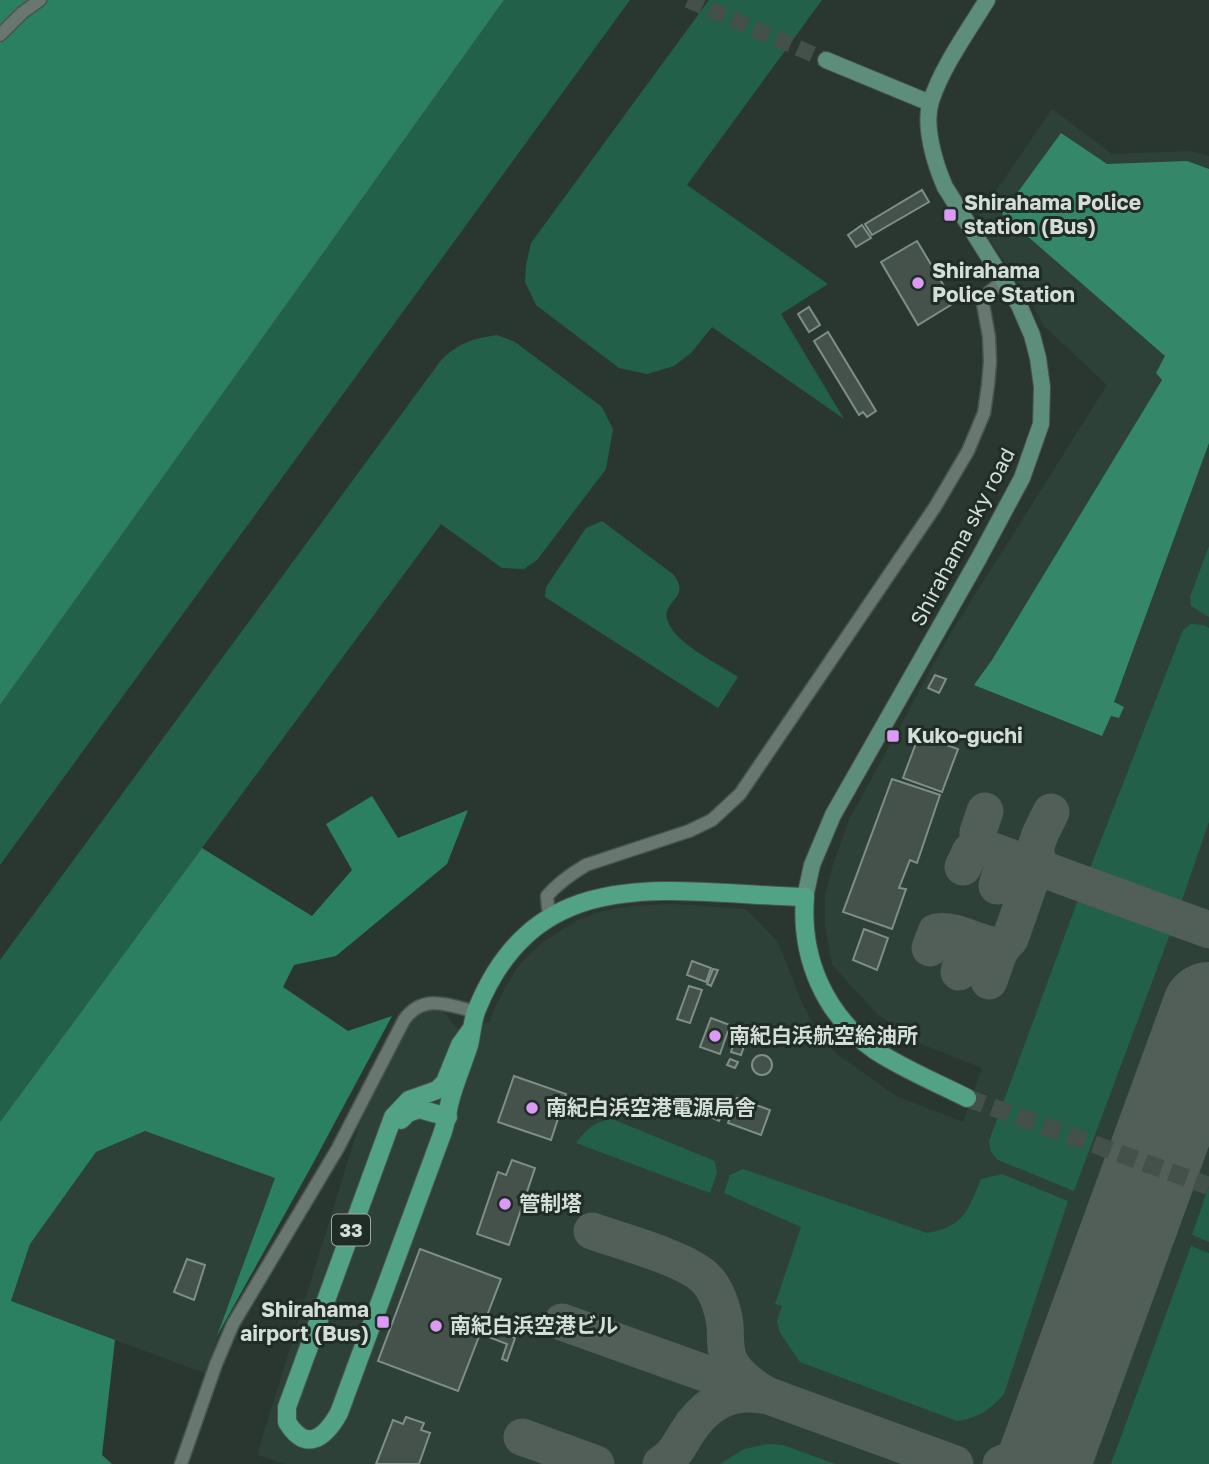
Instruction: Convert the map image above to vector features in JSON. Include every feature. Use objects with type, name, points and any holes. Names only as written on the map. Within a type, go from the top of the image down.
[{"type":"main road","name":"33","points":[[470,1031],[460,1045],[444,1082],[437,1090],[409,1100],[399,1108],[379,1152],[287,1406],[287,1422],[296,1434],[307,1440],[326,1434],[339,1413],[448,1118],[449,1103],[470,1041],[476,1012],[497,968],[511,951],[535,928],[553,916],[585,901],[624,893],[805,897]]},
{"type":"main road","points":[[805,897],[804,935],[807,952],[824,994],[848,1027],[877,1052],[969,1093]]},
{"type":"main road","points":[[379,1152],[403,1118],[414,1110],[423,1109],[448,1118]]},
{"type":"street","points":[[0,35],[40,0]]},
{"type":"street","name":"Shirahama sky road","points":[[805,897],[812,865],[833,816],[979,558],[1022,478],[1036,441],[1042,410],[1042,387],[1032,335],[1004,280],[945,187],[935,165],[929,132],[930,103],[950,61],[987,0]]},
{"type":"street","points":[[826,60],[930,103]]},
{"type":"street","points":[[553,916],[548,908],[547,896],[558,883],[573,873],[599,860],[689,831],[712,820],[740,794],[935,508],[968,451],[984,413],[988,385],[989,337],[983,304],[987,294],[1004,280]]},
{"type":"street","points":[[181,1464],[233,1324],[338,1148],[404,1020],[412,1010],[432,1002],[476,1012]]},
{"type":"shaded area","points":[[0,0],[504,0],[0,705]]},
{"type":"shaded area","points":[[504,0],[630,0],[0,865],[0,705]]},
{"type":"shaded area","points":[[709,0],[822,0],[687,185],[828,284],[781,314],[844,419],[712,327],[691,353],[674,366],[647,374],[619,368],[536,305],[525,282],[531,243]]},
{"type":"shaded area","points":[[1052,109],[1112,154],[1191,151],[1209,156],[1209,1464],[285,1464],[257,1455],[360,1122],[412,1020],[421,1010],[441,1009],[458,1029],[490,1022],[493,1011],[519,965],[544,941],[579,919],[630,906],[673,904],[746,909],[778,942],[802,1003],[821,1039],[838,1055],[896,1096],[963,1122],[982,1068],[921,1044],[877,1014],[832,965],[825,925],[825,894],[850,818],[949,636],[1107,385],[1045,327],[976,220]]},
{"type":"shaded area","points":[[1061,133],[1107,164],[1187,161],[1209,169],[1209,443],[1114,702],[1124,707],[1119,718],[1111,716],[1102,736],[974,685],[992,660],[1162,380],[1156,373],[1165,356],[1002,214]]},
{"type":"shaded area","points":[[497,335],[515,342],[602,407],[613,429],[606,469],[537,560],[524,569],[502,568],[441,524],[0,1122],[0,960],[442,359],[467,342]]},
{"type":"shaded area","points":[[602,521],[674,575],[680,589],[667,612],[671,628],[687,644],[738,677],[718,708],[545,597],[546,587],[586,528]]},
{"type":"shaded area","points":[[1209,546],[1209,617],[1191,606],[1190,597]]},
{"type":"shaded area","points":[[1191,624],[1209,628],[1209,822],[1181,903],[1090,868],[1183,630]]},
{"type":"shaded area","points":[[372,796],[398,838],[468,810],[447,864],[336,956],[294,965],[283,987],[348,1031],[392,1016],[217,1336],[275,1178],[145,1131],[96,1152],[30,1244],[11,1301],[115,1340],[102,1455],[112,1464],[0,1464],[0,1122],[202,848],[312,916],[352,870],[326,824]]},
{"type":"shaded area","points":[[1079,897],[1170,934],[1074,1191],[998,1160],[991,1152],[989,1141]]},
{"type":"shaded area","points":[[612,1119],[715,1161],[717,1173],[710,1193],[576,1143],[591,1127]]},
{"type":"shaded area","points":[[145,1131],[275,1178],[205,1373],[11,1302],[30,1244],[96,1152]]},
{"type":"shaded area","points":[[743,1169],[927,1233],[957,1221],[968,1208],[981,1179],[1002,1174],[1068,1201],[1004,1394],[983,1412],[957,1421],[800,1362],[780,1333],[777,1321],[782,1306],[775,1304],[801,1227],[724,1193],[730,1175]]},
{"type":"shaded area","points":[[1209,1186],[1209,1242],[1192,1235]]},
{"type":"shaded area","points":[[1191,1246],[1209,1253],[1209,1464],[1111,1464]]},
{"type":"shaded area","points":[[768,1444],[783,1445],[835,1464],[720,1464],[744,1449]]},
{"type":"building","points":[[922,190],[929,202],[872,235],[865,224]]},
{"type":"building","points":[[862,225],[871,238],[856,247],[848,235]]},
{"type":"building","name":"Shirahama Police Station","points":[[917,241],[954,303],[918,325],[881,262]]},
{"type":"building","points":[[809,307],[820,325],[809,332],[798,314]]},
{"type":"building","points":[[828,332],[876,411],[867,417],[863,412],[859,415],[814,341]]},
{"type":"building","points":[[935,675],[946,679],[939,693],[928,688]]},
{"type":"building","points":[[919,735],[958,749],[942,792],[903,778]]},
{"type":"building","points":[[892,779],[940,795],[917,863],[910,860],[899,888],[906,889],[892,929],[843,912]]},
{"type":"building","points":[[864,929],[888,938],[877,970],[853,960]]},
{"type":"building","points":[[692,961],[711,968],[706,982],[687,975]]},
{"type":"building","points":[[713,969],[718,970],[711,986],[707,984]]},
{"type":"building","points":[[689,986],[702,990],[690,1023],[677,1019]]},
{"type":"building","name":"南紀白浜航空給油所","points":[[711,1018],[730,1025],[720,1054],[700,1047]]},
{"type":"building","points":[[734,1042],[744,1046],[741,1055],[731,1052]]},
{"type":"building","points":[[762,1055],[769,1058],[772,1065],[769,1072],[762,1075],[755,1072],[752,1065],[755,1058]]},
{"type":"building","points":[[730,1059],[738,1062],[735,1068],[727,1065]]},
{"type":"building","name":"南紀白浜空港電源局舎","points":[[514,1076],[566,1094],[551,1140],[498,1122]]},
{"type":"building","points":[[737,1098],[770,1110],[761,1135],[728,1123]]},
{"type":"building","points":[[715,1099],[726,1103],[719,1121],[708,1116]]},
{"type":"building","name":"管制塔","points":[[512,1160],[535,1168],[509,1245],[477,1234],[498,1172],[506,1175]]},
{"type":"building","name":"南紀白浜空港ビル","points":[[420,1249],[501,1279],[458,1391],[378,1361]]},
{"type":"building","points":[[187,1259],[205,1265],[194,1300],[174,1292]]},
{"type":"building","points":[[483,1319],[509,1329],[507,1335],[515,1338],[507,1361],[502,1359],[507,1344],[478,1333]]},
{"type":"building","points":[[406,1417],[424,1423],[421,1430],[430,1433],[419,1464],[376,1464],[393,1420],[403,1424]]},
{"type":"taxiway","points":[[985,811],[978,841],[985,848]]},
{"type":"taxiway","points":[[930,948],[936,932],[945,931],[994,946],[1003,946],[1010,939],[1031,879],[1036,872],[1045,871],[1039,864],[1036,849],[1051,812]]},
{"type":"taxiway","points":[[963,867],[970,852],[976,847],[985,848],[1209,930]]},
{"type":"taxiway","points":[[997,886],[1005,866],[1017,860]]},
{"type":"taxiway","points":[[959,972],[971,947],[981,942]]},
{"type":"taxiway","points":[[989,981],[1003,946]]},
{"type":"taxiway","points":[[592,1231],[666,1256],[703,1276],[712,1286],[721,1305],[730,1362],[741,1377],[766,1395],[955,1464]]},
{"type":"taxiway","points":[[562,1322],[755,1391]]},
{"type":"taxiway","points":[[661,1464],[673,1454],[693,1424],[709,1408],[728,1397],[761,1395]]},
{"type":"taxiway","points":[[1001,1464],[1031,1450],[1057,1427]]},
{"type":"taxiway","points":[[522,1437],[596,1464]]},
{"type":"runway","points":[[1043,1464],[1209,1009]]},
{"type":"tunnel","points":[[688,0],[826,60]]},
{"type":"tunnel","points":[[967,1098],[1209,1186]]},
{"type":"place","name":"Shirahama Police station (Bus)","points":[[950,215]]},
{"type":"place","name":"Shirahama Police Station","points":[[918,283]]},
{"type":"place","name":"Kuko-guchi","points":[[893,736]]},
{"type":"place","name":"南紀白浜航空給油所","points":[[715,1036]]},
{"type":"place","name":"南紀白浜空港電源局舎","points":[[532,1108]]},
{"type":"place","name":"管制塔","points":[[505,1204]]},
{"type":"place","name":"Shirahama airport (Bus)","points":[[383,1322]]},
{"type":"place","name":"南紀白浜空港ビル","points":[[436,1326]]}]
